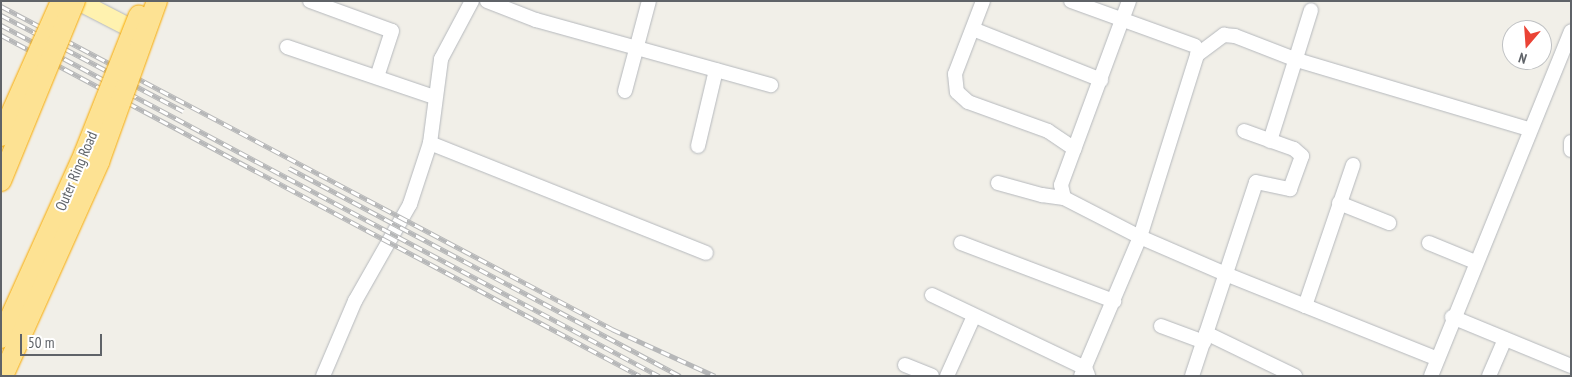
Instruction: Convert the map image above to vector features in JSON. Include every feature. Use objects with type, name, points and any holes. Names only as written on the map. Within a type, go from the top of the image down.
[{"type":"highway","points":[[1,136],[61,1]]},
{"type":"highway","points":[[1,181],[77,1]]},
{"type":"highway","name":"Outer Ring Road","points":[[1,338],[84,154],[143,1]]},
{"type":"highway","points":[[3,376],[100,162],[157,1]]},
{"type":"main road","points":[[77,1],[143,33],[158,25],[166,1]]},
{"type":"street","points":[[310,1],[392,30],[376,77]]},
{"type":"street","points":[[323,376],[355,301],[407,212],[430,143],[434,97],[441,59],[472,1]]},
{"type":"street","points":[[487,1],[536,20],[771,85]]},
{"type":"street","points":[[625,92],[649,1]]},
{"type":"street","points":[[983,1],[955,74],[957,92],[968,102],[1048,131],[1075,149]]},
{"type":"street","points":[[1071,1],[1194,46]]},
{"type":"street","points":[[1064,198],[1061,185],[1129,1]]},
{"type":"street","points":[[1270,141],[1297,60],[1311,10]]},
{"type":"street","points":[[973,29],[1101,80]]},
{"type":"street","points":[[1430,376],[1435,358],[1474,262],[1571,31]]},
{"type":"street","points":[[932,295],[1085,373],[1140,237],[1200,52],[1228,35],[1297,60],[1529,129]]},
{"type":"street","points":[[287,47],[434,97]]},
{"type":"street","points":[[698,146],[716,70]]},
{"type":"street","points":[[1192,376],[1223,273],[1256,182],[1290,188],[1302,156],[1294,149],[1244,131]]},
{"type":"street","points":[[1571,142],[1571,150]]},
{"type":"street","points":[[430,143],[706,253]]},
{"type":"street","points":[[1305,306],[1353,165]]},
{"type":"street","points":[[998,183],[1064,198],[1140,237],[1223,273],[1435,358]]},
{"type":"street","points":[[1339,203],[1389,223]]},
{"type":"street","points":[[1429,242],[1474,262]]},
{"type":"street","points":[[961,243],[1114,301]]},
{"type":"street","points":[[947,376],[974,316]]},
{"type":"street","points":[[1452,317],[1571,366]]},
{"type":"street","points":[[1161,326],[1205,337],[1295,376]]},
{"type":"street","points":[[1489,376],[1506,339]]},
{"type":"street","points":[[904,365],[932,376]]},
{"type":"railway","points":[[1,6],[612,329],[715,376]]},
{"type":"railway","points":[[1,15],[183,111]]},
{"type":"railway","points":[[1,25],[659,376]]},
{"type":"railway","points":[[1,35],[640,376]]},
{"type":"railway","points":[[289,168],[680,376]]}]
